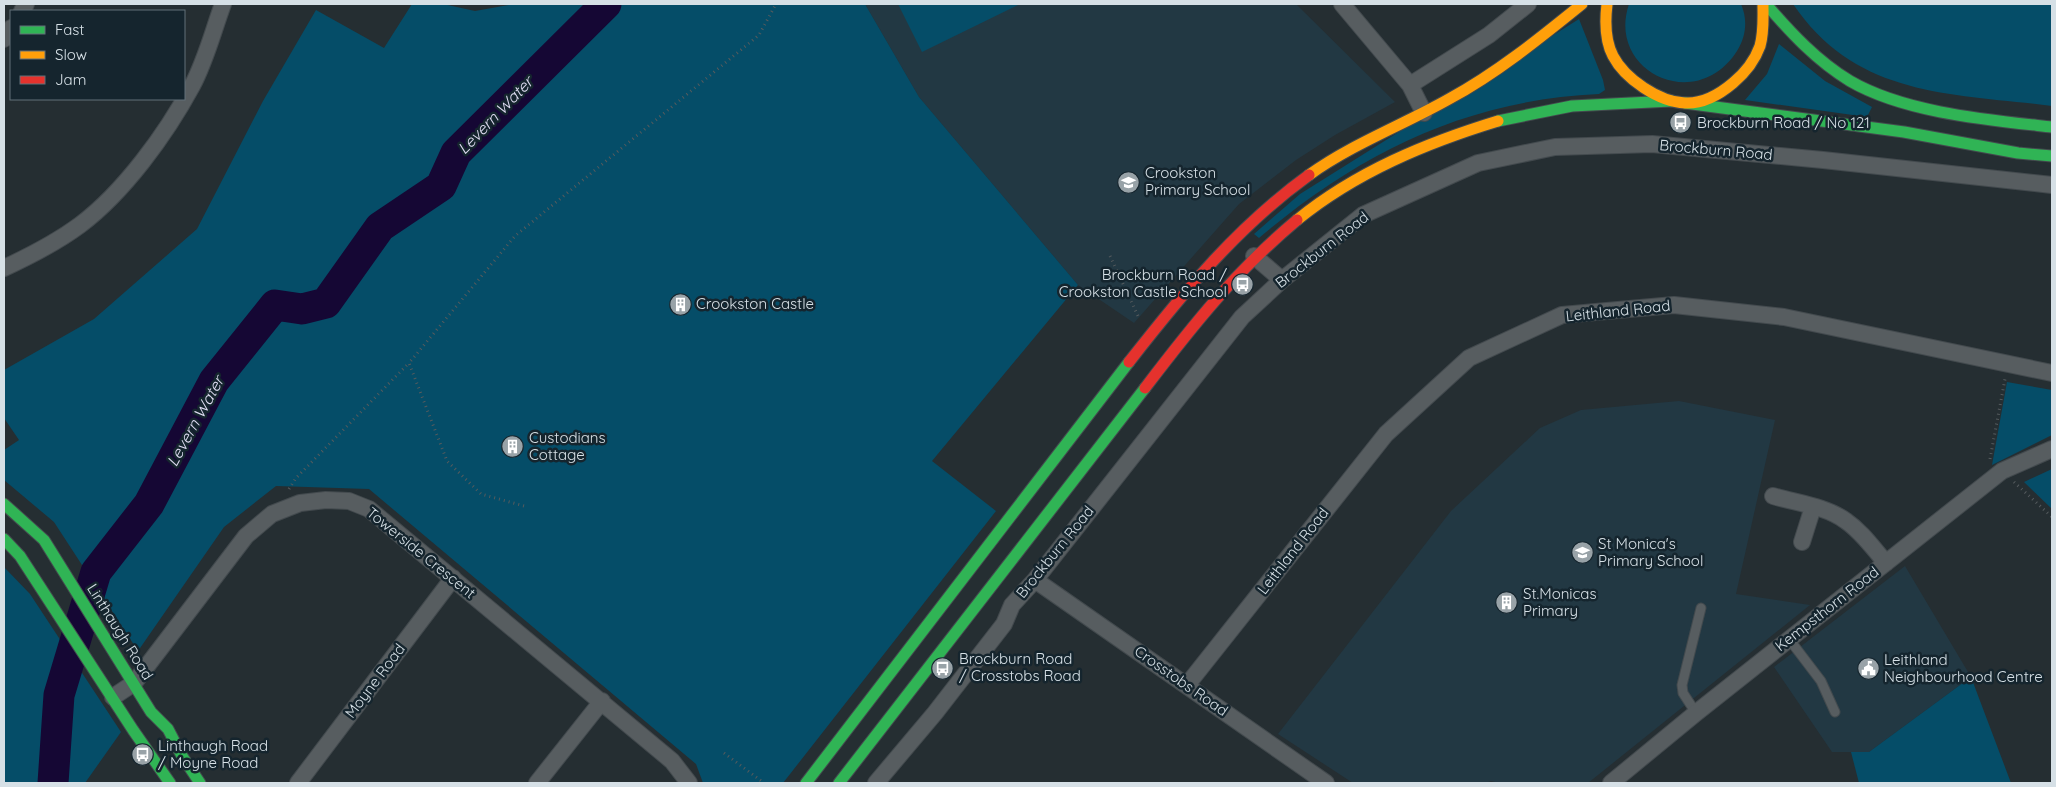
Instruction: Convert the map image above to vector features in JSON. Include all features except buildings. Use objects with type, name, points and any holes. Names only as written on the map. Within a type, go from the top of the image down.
[{"type":"street","points":[[185,96],[208,49],[223,4]]},
{"type":"street","points":[[1342,4],[1410,85],[1424,112]]},
{"type":"street","points":[[1410,85],[1489,35],[1528,4]]},
{"type":"street","name":"Brockburn Road","points":[[806,783],[923,653],[1208,306],[1245,245],[1283,194],[1314,172],[1366,140],[1474,85],[1504,65],[1582,4]]},
{"type":"street","points":[[1608,4],[1606,28],[1613,56],[1622,69],[1634,79],[1671,101],[1904,132],[2018,153],[2052,156]]},
{"type":"street","points":[[1685,103],[1699,101],[1724,90],[1747,69],[1757,53],[1761,37],[1764,4]]},
{"type":"street","points":[[1764,4],[1819,60],[1847,79],[1878,95],[1919,107],[2052,127]]},
{"type":"street","points":[[4,268],[23,259],[80,224],[119,189],[157,142],[183,100]]},
{"type":"street","name":"Brockburn Road","points":[[839,783],[923,653],[1178,299],[1215,256],[1245,245],[1371,170],[1441,138],[1473,127],[1559,108],[1671,101]]},
{"type":"street","name":"Brockburn Road","points":[[884,781],[1004,624],[1012,605],[1034,580],[1242,317],[1282,280],[1363,215],[1478,163],[1555,148],[1652,144],[1823,160],[2052,185]]},
{"type":"street","points":[[1245,245],[1282,280]]},
{"type":"street","name":"Leithland Road","points":[[1187,685],[1386,434],[1469,358],[1562,315],[1674,305],[1784,316],[2052,373]]},
{"type":"street","name":"Kempsthorn Road","points":[[1611,783],[1789,638],[2002,471],[2052,449]]},
{"type":"street","points":[[1773,496],[1831,513],[1845,520],[1862,534],[1886,563]]},
{"type":"street","name":"Towerside Crescent","points":[[113,696],[134,683],[246,536],[272,514],[300,503],[349,500],[369,509],[602,701],[672,761],[689,783]]},
{"type":"street","name":"Linthaugh Road","points":[[4,504],[44,540],[151,712],[168,729],[182,756],[200,783]]},
{"type":"street","points":[[1802,542],[1813,508]]},
{"type":"street","points":[[4,539],[20,556],[113,696],[133,730],[170,783]]},
{"type":"street","name":"Moyne Road","points":[[298,783],[453,578]]},
{"type":"street","name":"Crosstobs Road","points":[[1034,580],[1326,783]]},
{"type":"street","points":[[537,783],[602,701]]},
{"type":"lane","points":[[1696,713],[1683,693],[1682,685],[1701,608]]},
{"type":"lane","points":[[1789,638],[1821,680],[1835,712]]},
{"type":"path","points":[[272,514],[296,478],[409,363],[515,236],[759,35],[776,4]]},
{"type":"path","points":[[1110,256],[1142,324]]},
{"type":"path","points":[[409,363],[447,461],[481,494],[524,506]]},
{"type":"path","points":[[724,752],[764,783]]},
{"type":"shaded area","points":[[412,4],[443,4],[475,11],[514,4],[865,4],[919,97],[1078,285],[932,461],[996,511],[783,783],[703,783],[696,764],[369,489],[276,486],[224,527],[138,651],[54,522],[4,480],[4,450],[19,440],[4,418],[4,370],[94,319],[197,229],[263,101],[316,10],[384,48]]},
{"type":"shaded area","name":"Crookston Primary School","points":[[865,4],[1296,4],[1395,102],[1335,135],[1296,160],[1239,204],[1134,323],[1078,285],[919,97]]},
{"type":"shaded area","points":[[898,4],[1020,4],[922,52]]},
{"type":"shaded area","points":[[1629,4],[1741,4],[1745,16],[1742,40],[1737,51],[1720,70],[1700,80],[1679,82],[1659,77],[1642,65],[1630,49],[1625,28]]},
{"type":"shaded area","points":[[1793,4],[2052,4],[2052,106],[1943,93],[1909,85],[1876,74],[1846,58],[1818,35]]},
{"type":"shaded area","points":[[1579,19],[1603,80],[1605,90],[1599,94],[1550,98],[1504,107],[1459,120],[1417,136],[1375,157],[1336,180],[1259,238],[1254,234],[1300,194]]},
{"type":"shaded area","points":[[1779,44],[1825,81],[1872,107],[1867,117],[1745,100],[1767,74]]},
{"type":"shaded area","points":[[2007,382],[2052,390],[2052,435],[1992,465]]},
{"type":"shaded area","name":"St Monica's Primary School","points":[[1679,401],[1775,420],[1736,594],[1810,605],[1588,783],[1499,783],[1491,781],[1486,783],[1353,783],[1278,734],[1451,511],[1540,428],[1581,410]]},
{"type":"shaded area","points":[[2052,469],[2052,509],[2024,482]]},
{"type":"shaded area","points":[[1905,566],[1971,677],[1869,752],[1832,752],[1774,667]]},
{"type":"shaded area","points":[[4,567],[30,594],[121,732],[85,783],[4,783]]},
{"type":"shaded area","points":[[1971,677],[2011,783],[1859,783],[1851,752],[1869,752]]},
{"type":"waterway","name":"Levern Water","points":[[53,783],[59,695],[96,572],[149,504],[214,381],[275,305],[302,309],[326,303],[380,227],[441,186],[456,153],[606,4]]},
{"type":"traffic: fast","points":[[1766,4],[1795,36],[1826,65],[1850,81],[1872,92],[1921,108],[1975,118],[2052,127]]},
{"type":"traffic: fast","points":[[1498,121],[1572,106],[1671,101]]},
{"type":"traffic: fast","points":[[1685,103],[1904,132],[2018,153],[2052,156]]},
{"type":"traffic: fast","points":[[806,783],[1129,362]]},
{"type":"traffic: fast","points":[[839,783],[1145,388]]},
{"type":"traffic: fast","points":[[4,504],[44,540],[151,712],[168,729],[182,756],[200,783]]},
{"type":"traffic: fast","points":[[4,539],[20,556],[133,730],[170,783]]},
{"type":"traffic: slow","points":[[1309,175],[1343,154],[1467,89],[1518,54],[1582,4]]},
{"type":"traffic: slow","points":[[1607,4],[1607,37],[1610,50],[1618,65],[1634,81],[1654,94],[1675,102],[1685,103],[1705,100],[1723,91],[1742,75],[1760,46],[1763,4]]},
{"type":"traffic: slow","points":[[1297,220],[1343,187],[1368,173],[1418,149],[1498,121]]},
{"type":"traffic: jam","points":[[1129,362],[1212,262],[1258,216],[1309,175]]},
{"type":"traffic: jam","points":[[1145,388],[1180,342],[1216,300],[1254,259],[1297,220]]},
{"type":"place","name":"Brockburn Road / No 121","points":[[1681,123]]},
{"type":"place","name":"Crookston Primary School","points":[[1129,182]]},
{"type":"place","name":"Brockburn Road / Crookston Castle School","points":[[1243,284]]},
{"type":"place","name":"Crookston Castle","points":[[680,304]]},
{"type":"place","name":"Custodians Cottage","points":[[513,447]]},
{"type":"place","name":"St Monica's Primary School","points":[[1582,553]]},
{"type":"place","name":"St.Monicas Primary","points":[[1507,603]]},
{"type":"place","name":"Brockburn Road / Crosstobs Road","points":[[943,668]]},
{"type":"place","name":"Leithland Neighbourhood Centre","points":[[1868,669]]},
{"type":"place","name":"Linthaugh Road / Moyne Road","points":[[142,755]]}]
